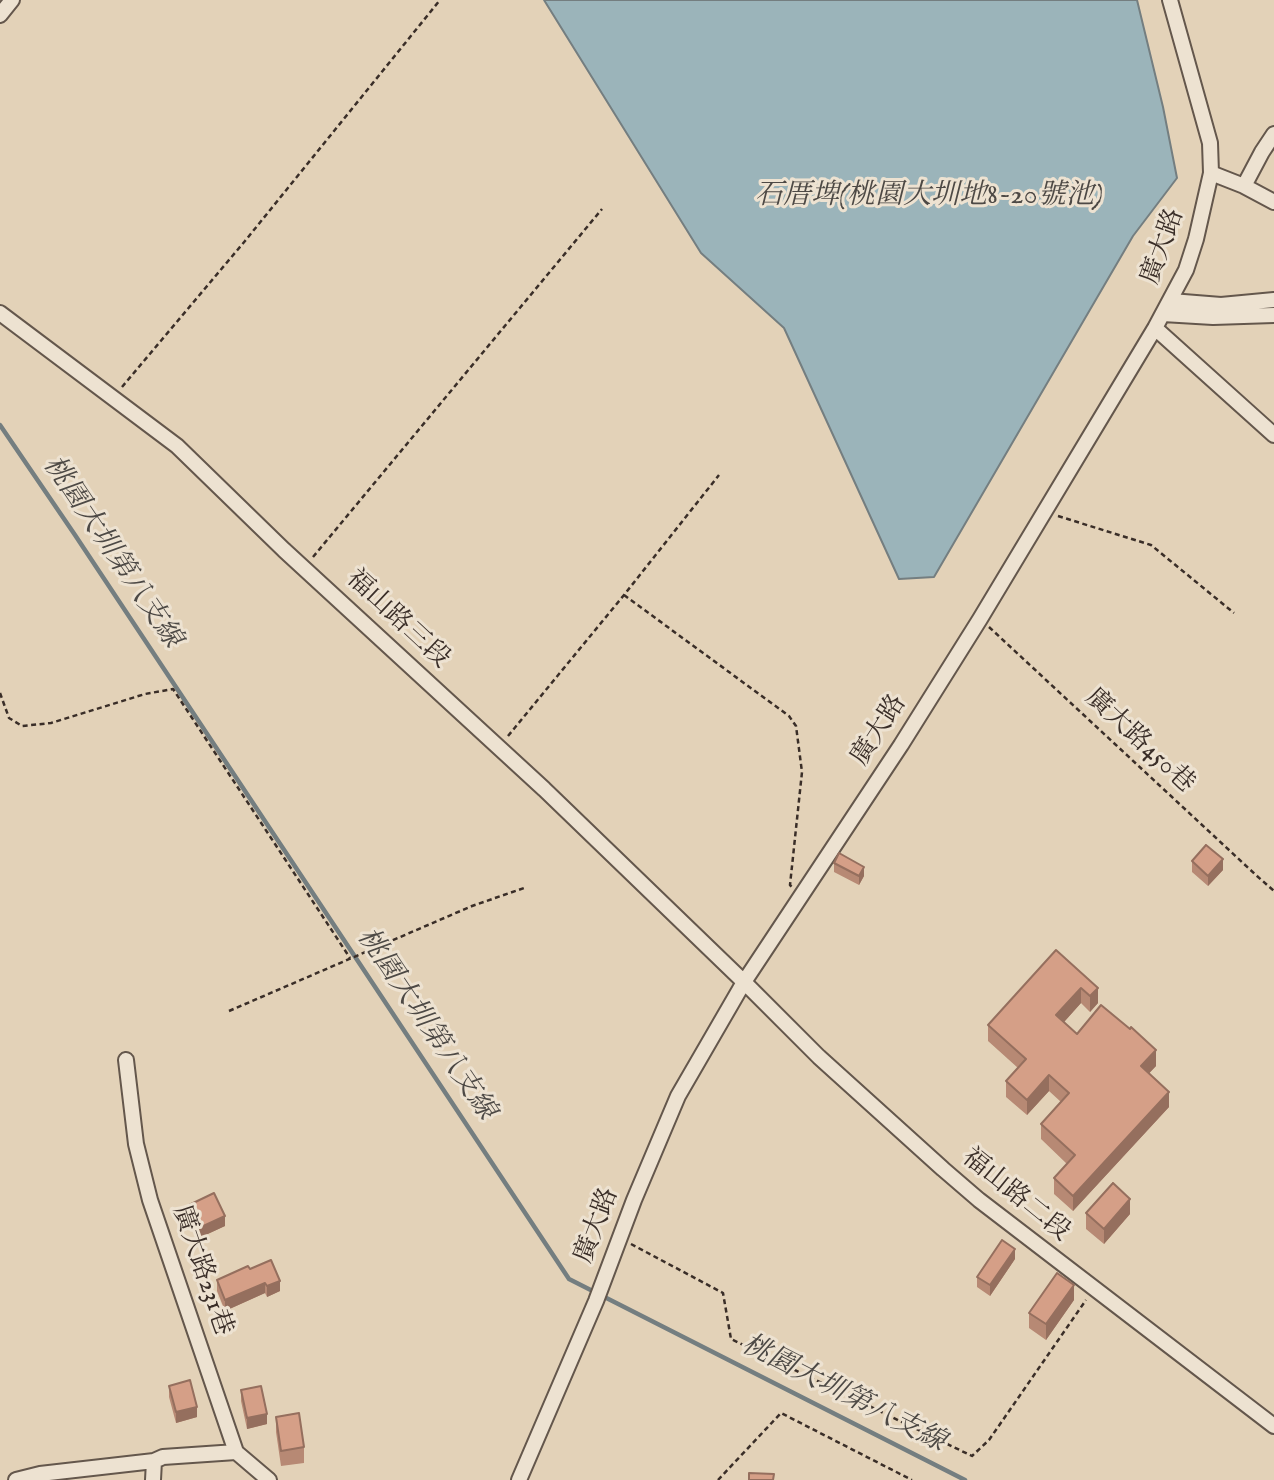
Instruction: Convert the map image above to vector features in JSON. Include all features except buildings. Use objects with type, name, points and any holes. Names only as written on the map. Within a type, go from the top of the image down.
[{"type":"street","points":[[0,15],[12,0]]},
{"type":"street","name":"廣大路","points":[[519,1480],[596,1301],[678,1096],[744,982],[901,745],[980,619],[1156,328],[1186,270],[1211,173],[1210,143],[1170,0]]},
{"type":"street","points":[[1244,186],[1274,134]]},
{"type":"street","points":[[1211,173],[1274,202]]},
{"type":"street","points":[[1171,301],[1221,305],[1274,299]]},
{"type":"street","name":"福山路三段","points":[[0,313],[177,446],[284,550],[544,789],[744,982]]},
{"type":"street","points":[[1163,314],[1213,317],[1274,315]]},
{"type":"street","points":[[1156,328],[1274,435]]},
{"type":"street","name":"福山路二段","points":[[744,982],[819,1057],[943,1170],[1274,1426]]},
{"type":"street","name":"廣大路231巷","points":[[126,1060],[136,1144],[150,1199],[236,1452]]},
{"type":"street","points":[[16,1480],[40,1474],[154,1461],[163,1457],[236,1452],[269,1480]]},
{"type":"street","points":[[153,1480],[154,1461]]},
{"type":"path","points":[[112,398],[245,241],[440,0]]},
{"type":"path","points":[[304,567],[602,209]]},
{"type":"path","points":[[499,747],[719,475]]},
{"type":"path","points":[[1045,512],[1151,545],[1234,613]]},
{"type":"path","points":[[624,595],[789,716],[796,726],[802,772],[790,885],[800,898]]},
{"type":"path","name":"廣大路450巷","points":[[980,619],[1274,891]]},
{"type":"path","points":[[0,693],[9,718],[22,726],[51,723],[145,694],[173,689],[350,958]]},
{"type":"path","points":[[229,1011],[472,906],[524,888]]},
{"type":"path","points":[[620,1238],[723,1293],[731,1339],[972,1456],[989,1440],[1094,1288]]},
{"type":"path","points":[[718,1480],[781,1413],[912,1480]]},
{"type":"water","name":"石厝埤(桃園大圳地8-20號池)","points":[[544,0],[1137,0],[1177,178],[1133,236],[934,577],[899,579],[784,328],[701,253]]},
{"type":"waterway","name":"桃園大圳第八支線","points":[[0,425],[569,1279],[965,1480]]}]
